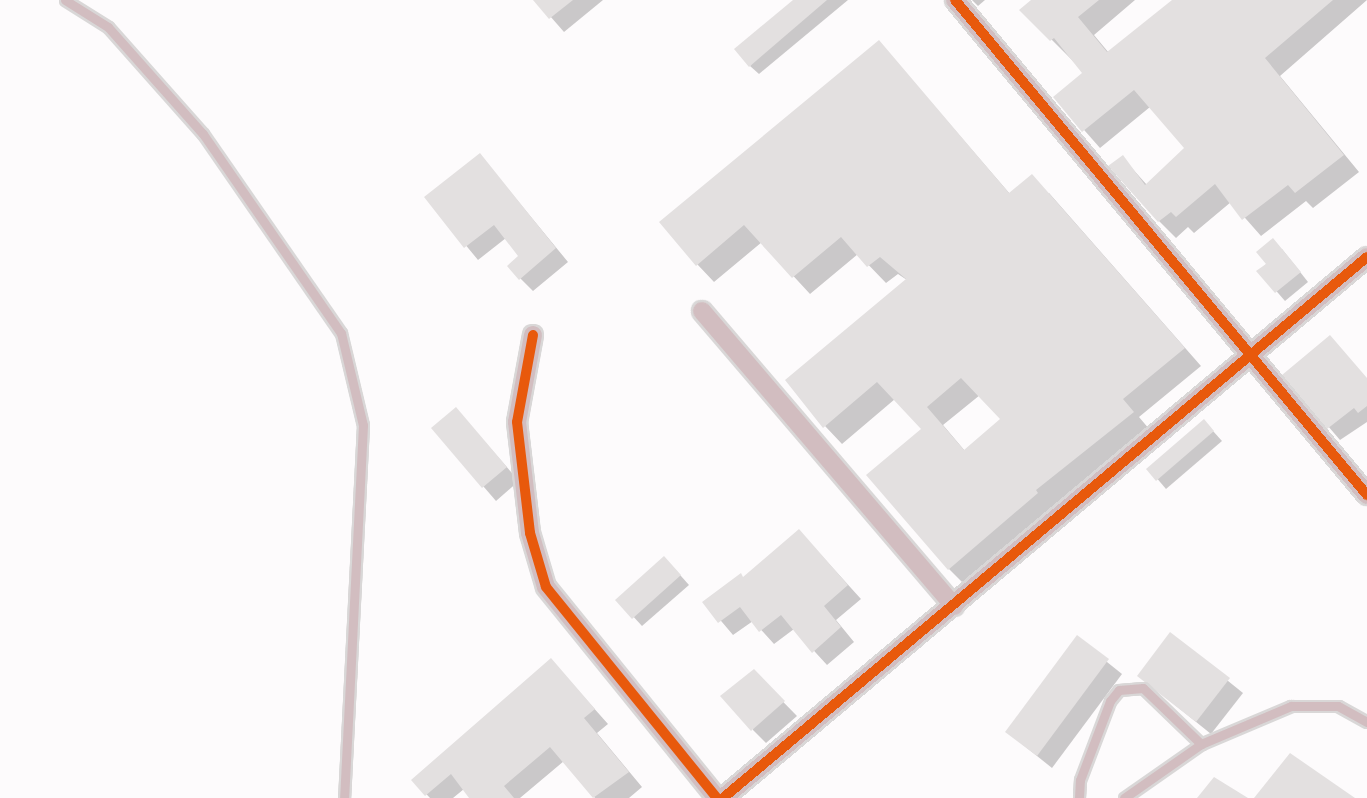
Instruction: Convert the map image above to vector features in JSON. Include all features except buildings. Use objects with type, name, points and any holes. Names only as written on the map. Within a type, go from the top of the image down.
[{"type":"street","points":[[955,0],[1367,495]]},
{"type":"street","points":[[723,798],[1251,358],[1367,257]]},
{"type":"street","points":[[702,312],[954,606]]},
{"type":"street","points":[[533,335],[517,422],[530,533],[547,587],[717,798]]},
{"type":"lane","points":[[65,0],[108,27],[203,134],[341,333],[363,425],[344,798]]},
{"type":"lane","points":[[1079,798],[1080,780],[1110,701],[1119,690],[1143,688],[1201,744]]},
{"type":"lane","points":[[1125,798],[1201,744],[1291,706],[1338,706],[1367,722]]},
{"type":"cycle path","points":[[955,0],[1367,495]]},
{"type":"cycle path","points":[[723,798],[1367,257]]},
{"type":"cycle path","points":[[533,335],[517,422],[530,533],[546,587],[717,798]]}]
